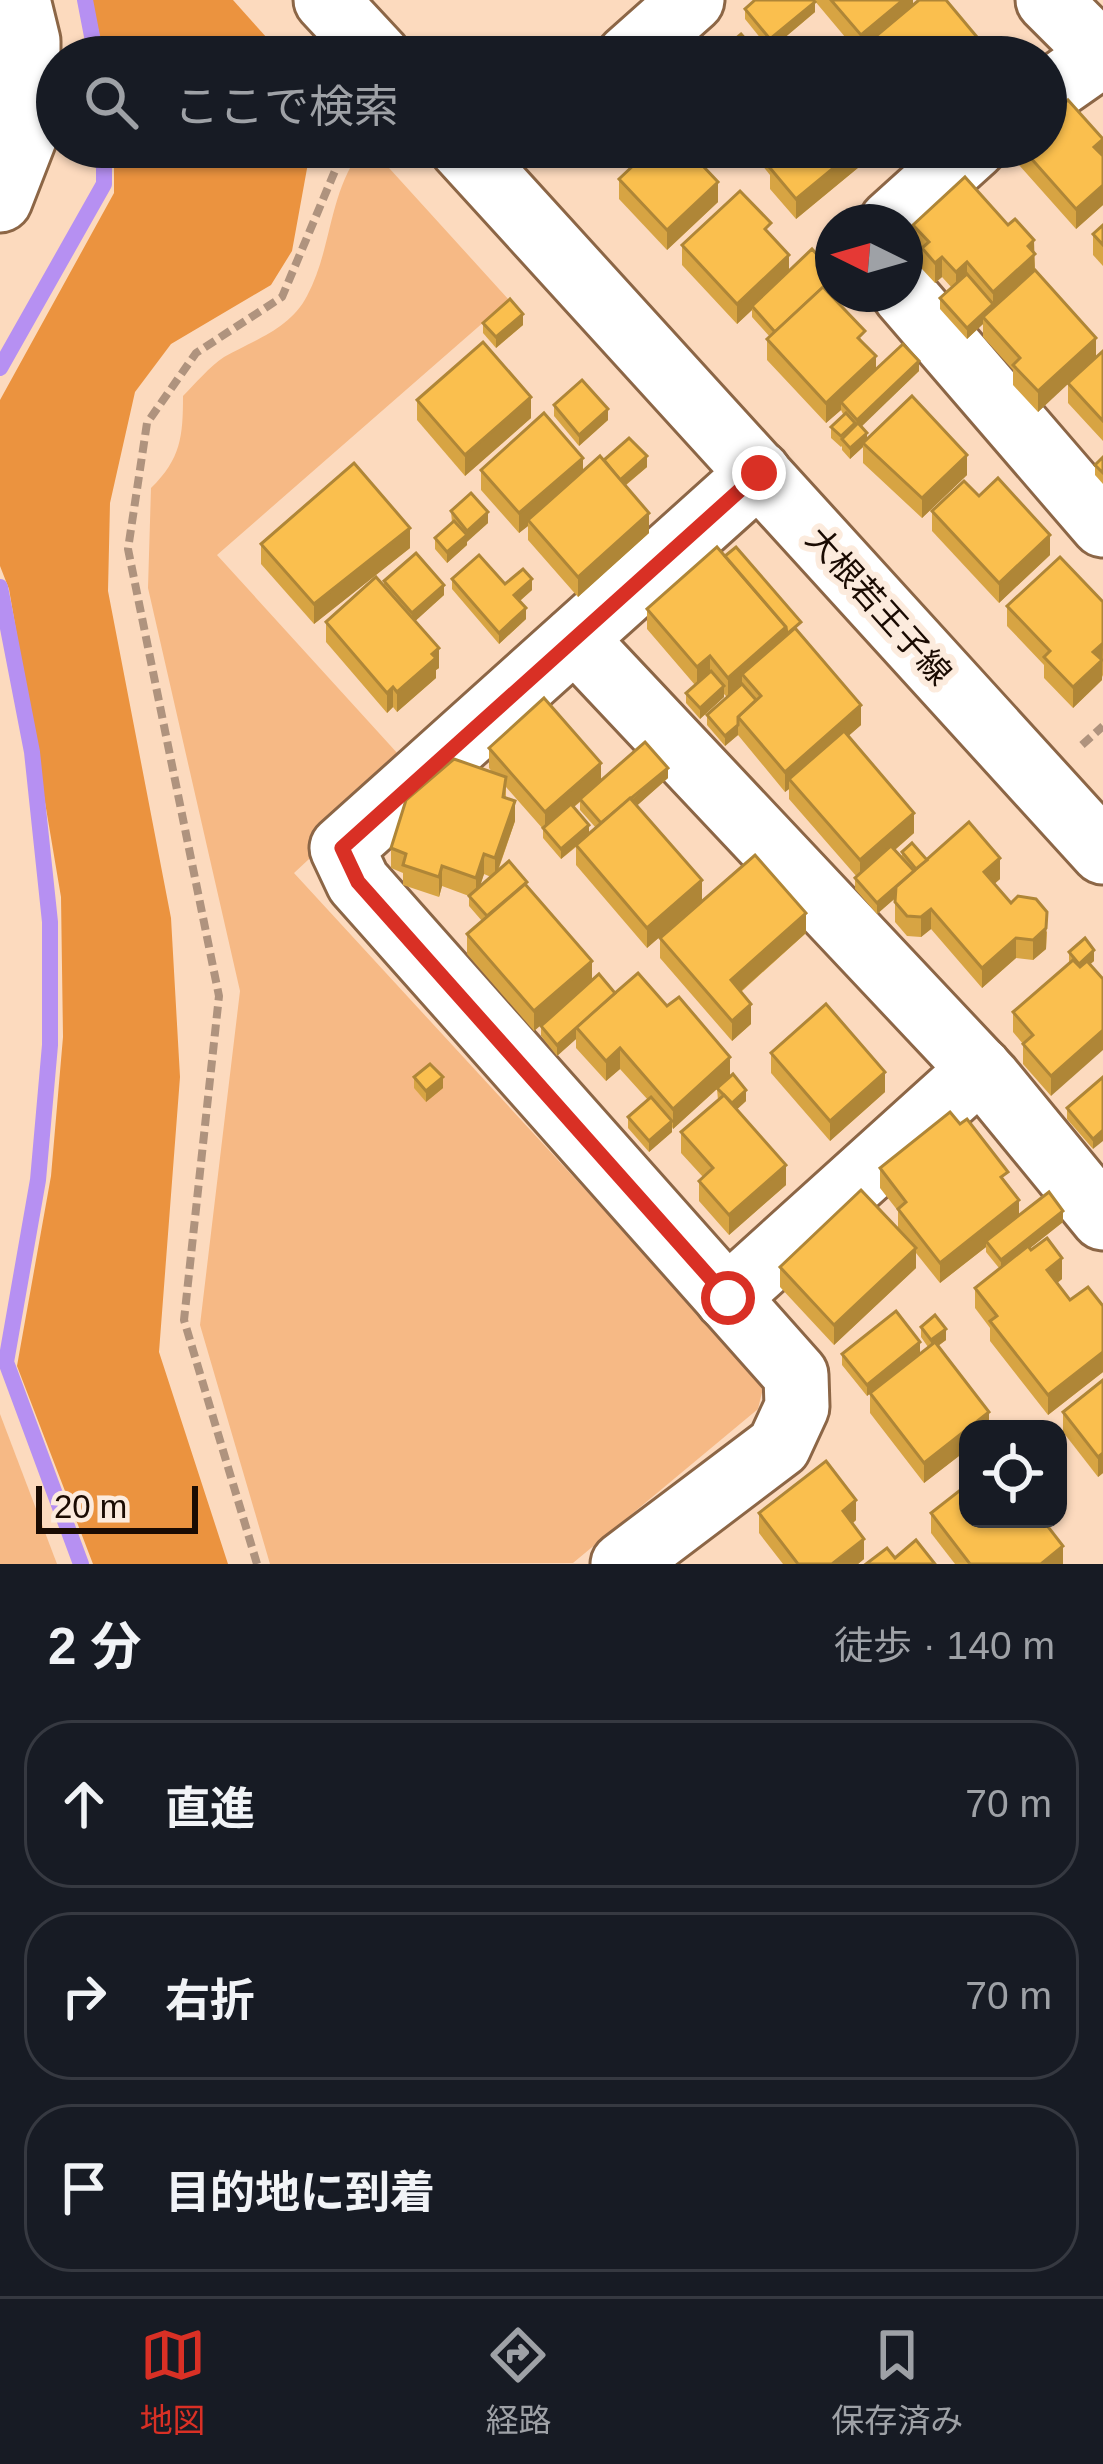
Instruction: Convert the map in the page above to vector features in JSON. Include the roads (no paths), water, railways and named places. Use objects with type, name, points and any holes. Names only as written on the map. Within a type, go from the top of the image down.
[{"type":"street","points":[[0,200],[28,128],[28,40],[18,0]]},
{"type":"street","points":[[326,0],[359,36]]},
{"type":"street","points":[[652,36],[692,0]]},
{"type":"street","points":[[1048,0],[1103,54],[1067,79]]},
{"type":"street","name":"大根若王子線","points":[[503,168],[759,473],[1103,852]]},
{"type":"street","points":[[911,204],[951,168]]},
{"type":"street","points":[[920,312],[1103,525]]},
{"type":"street","points":[[623,1564],[778,1446],[797,1407],[796,1376],[358,882],[342,848],[759,473]]},
{"type":"street","points":[[575,639],[980,1069],[1103,1218]]},
{"type":"street","points":[[728,1298],[980,1069]]},
{"type":"waterway","points":[[85,0],[92,36]]},
{"type":"waterway","points":[[0,368],[104,184],[104,168]]},
{"type":"waterway","points":[[0,587],[32,752],[50,922],[50,1045],[38,1180],[6,1362],[81,1564]]}]
